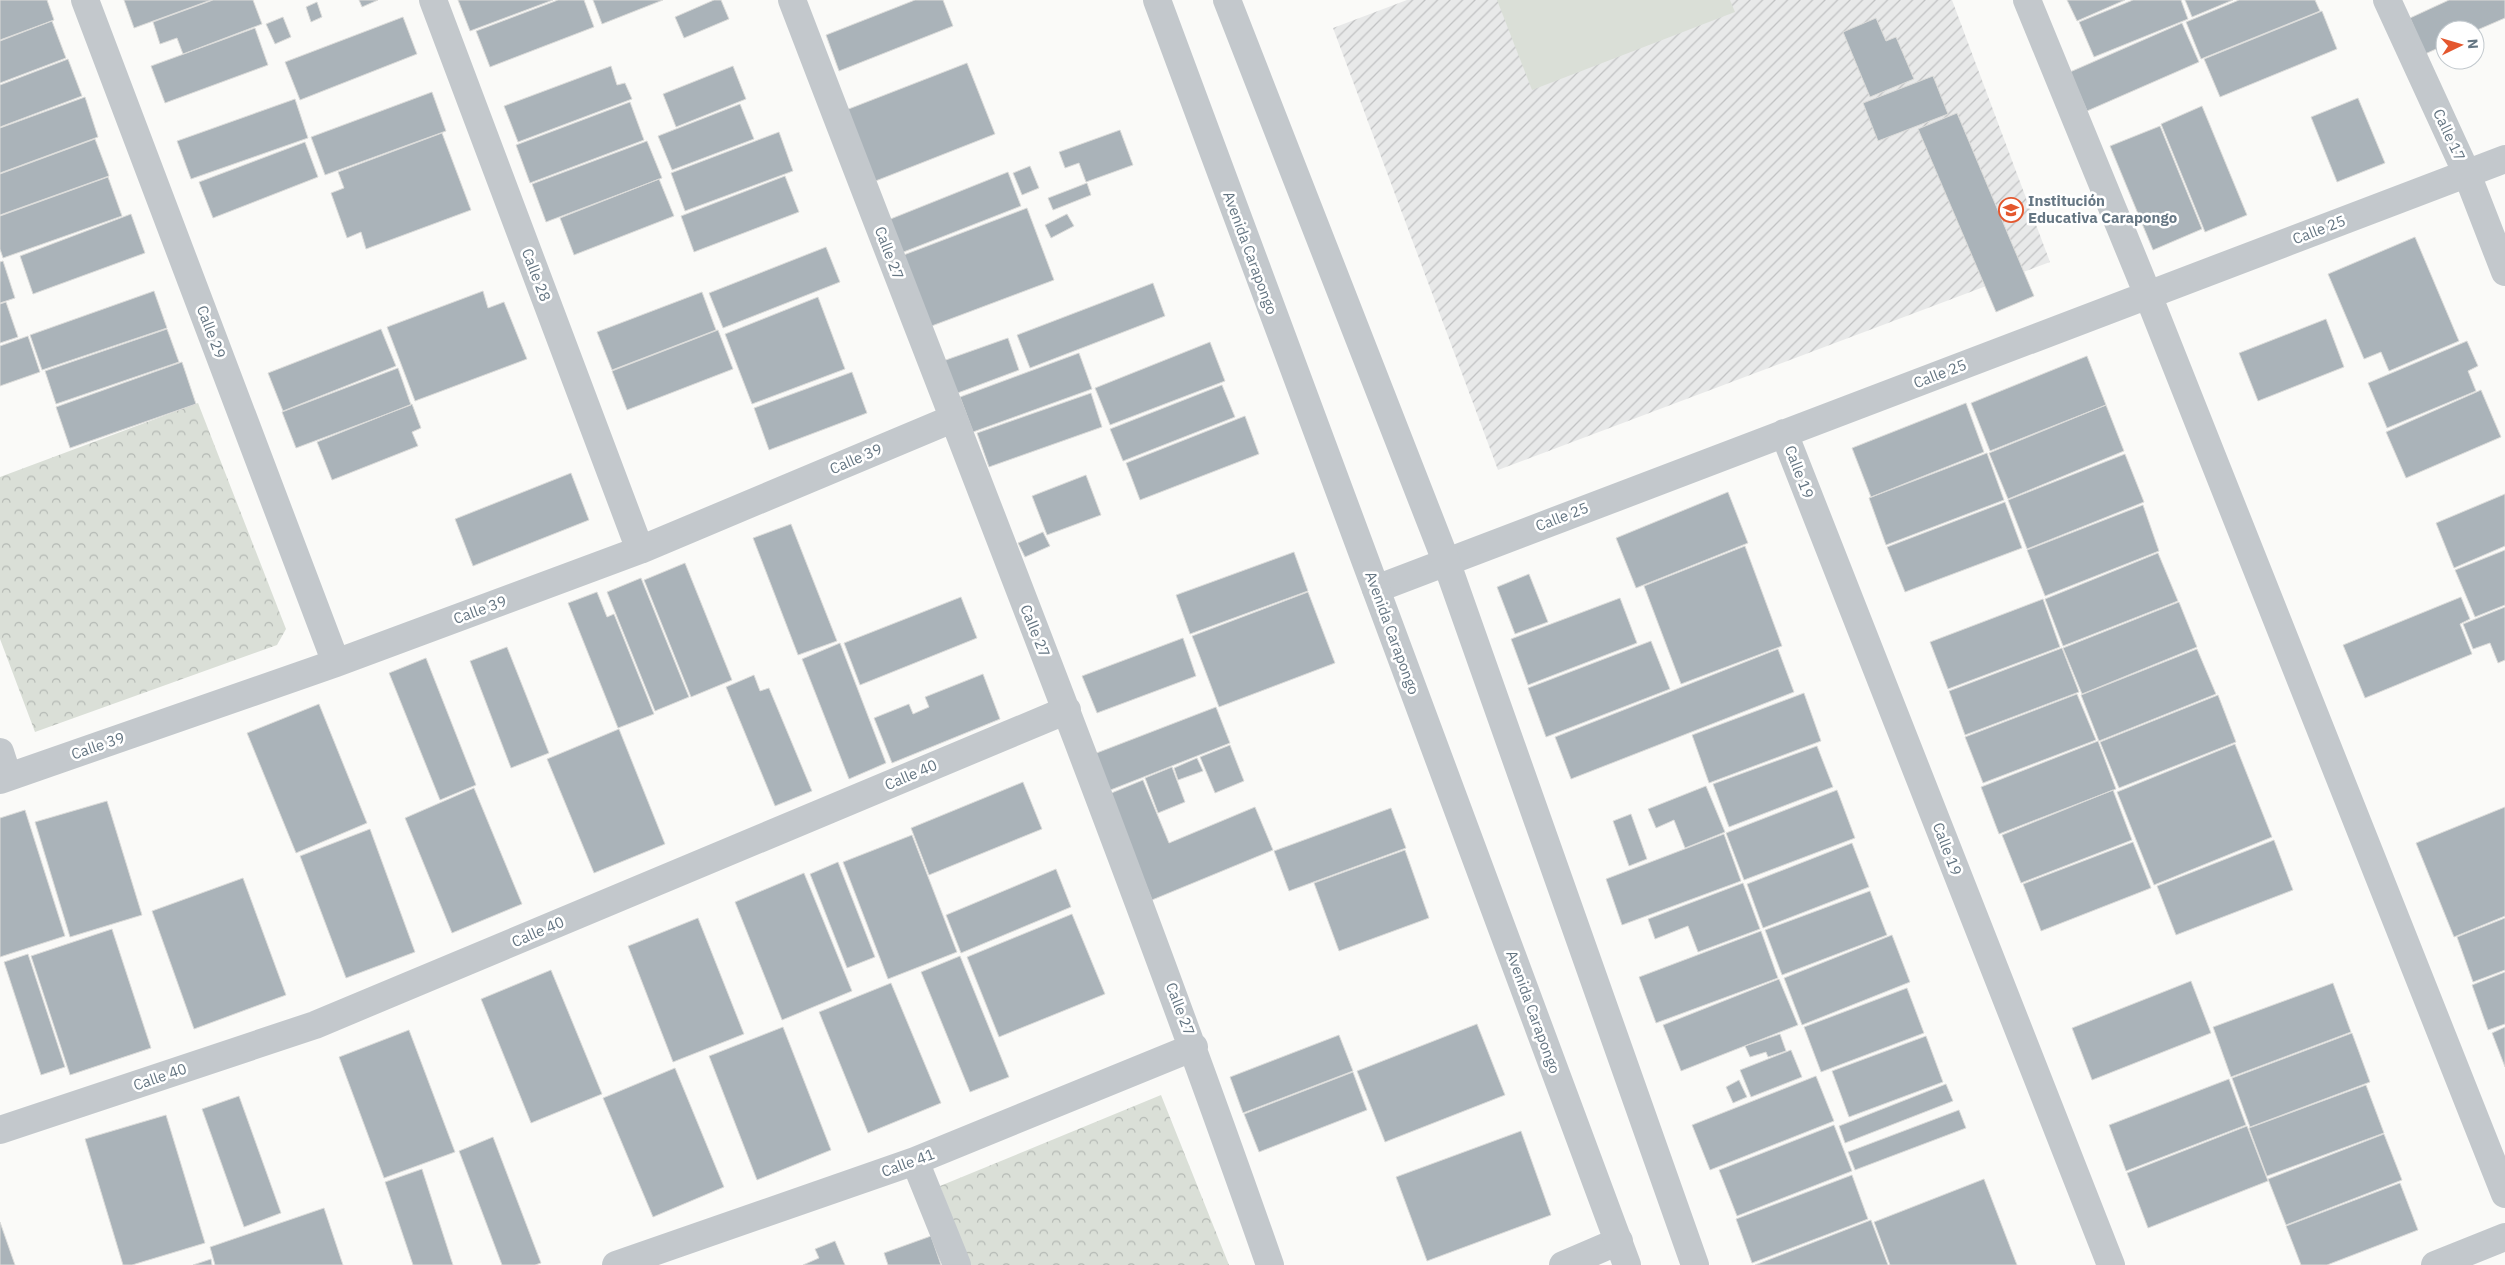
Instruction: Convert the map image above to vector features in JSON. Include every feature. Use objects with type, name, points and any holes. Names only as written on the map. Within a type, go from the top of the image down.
[{"type":"street","name":"Calle 29","points":[[85,0],[336,663]]},
{"type":"street","name":"Calle 28","points":[[433,0],[640,550]]},
{"type":"street","name":"Calle 27","points":[[792,0],[952,419],[1067,710],[1194,1047],[1270,1265]]},
{"type":"street","name":"Avenida Carapongo","points":[[1157,0],[1623,1253]]},
{"type":"street","points":[[1227,0],[1446,560],[1694,1265]]},
{"type":"street","points":[[2026,0],[2148,295],[2505,1194]]},
{"type":"street","name":"Calle 17","points":[[2387,0],[2467,174],[2505,272]]},
{"type":"street","name":"Calle 25","points":[[1376,588],[2505,158]]},
{"type":"street","name":"Calle 39","points":[[3,770],[336,663],[640,550],[952,419]]},
{"type":"street","name":"Calle 19","points":[[1784,433],[2111,1265]]},
{"type":"street","name":"Calle 40","points":[[0,1130],[315,1025],[1067,710]]},
{"type":"street","name":"Calle 41","points":[[616,1265],[915,1161],[1194,1047]]},
{"type":"street","points":[[915,1161],[957,1265]]},
{"type":"street","points":[[2435,1265],[2505,1237]]},
{"type":"street","points":[[1563,1265],[1623,1253]]},
{"type":"shaded area","points":[[1407,0],[1952,0],[2050,262],[1498,470],[1333,28]]},
{"type":"green space","points":[[1497,0],[1730,0],[1735,12],[1532,90]]},
{"type":"green space","points":[[198,403],[286,629],[277,645],[35,732],[0,639],[0,477]]},
{"type":"green space","points":[[1161,1095],[1229,1265],[970,1265],[940,1186]]},
{"type":"building","points":[[0,0],[47,0],[54,20],[0,40]]},
{"type":"building","points":[[124,0],[211,0],[134,28]]},
{"type":"building","points":[[213,0],[253,0],[262,24],[183,54],[177,38],[160,44],[153,22]]},
{"type":"building","points":[[359,0],[378,0],[362,7]]},
{"type":"building","points":[[458,0],[553,0],[470,31]]},
{"type":"building","points":[[558,0],[584,0],[594,27],[490,67],[476,31]]},
{"type":"building","points":[[593,0],[663,0],[602,24]]},
{"type":"building","points":[[714,0],[721,0],[729,19],[684,38],[675,17]]},
{"type":"building","points":[[915,0],[943,0],[953,26],[839,71],[826,35]]},
{"type":"building","points":[[2067,0],[2125,0],[2077,21]]},
{"type":"building","points":[[2133,0],[2181,0],[2188,19],[2094,57],[2079,22]]},
{"type":"building","points":[[2185,0],[2233,0],[2192,17]]},
{"type":"building","points":[[2239,0],[2315,0],[2320,11],[2201,59],[2186,22]]},
{"type":"building","points":[[2449,0],[2505,0],[2505,18],[2485,27],[2485,20],[2435,20],[2435,50],[2425,54],[2410,18]]},
{"type":"building","points":[[317,2],[322,17],[311,22],[306,7]]},
{"type":"building","points":[[2322,11],[2337,49],[2220,97],[2204,59]]},
{"type":"building","points":[[283,17],[291,37],[275,44],[266,24]]},
{"type":"building","points":[[403,17],[417,54],[300,100],[285,62]]},
{"type":"building","points":[[1876,18],[1886,41],[1896,37],[1914,79],[1870,97],[1843,32]]},
{"type":"building","points":[[52,21],[66,58],[0,83],[0,41]]},
{"type":"building","points":[[2182,23],[2199,62],[2087,111],[2070,72]]},
{"type":"building","points":[[255,28],[268,65],[165,103],[151,66]]},
{"type":"building","points":[[68,59],[82,96],[0,127],[0,85]]},
{"type":"building","points":[[967,63],[995,134],[873,182],[846,110]]},
{"type":"building","points":[[611,66],[617,85],[625,83],[632,99],[518,142],[504,106]]},
{"type":"building","points":[[733,66],[746,99],[676,127],[663,94]]},
{"type":"building","points":[[1933,76],[1948,114],[1878,141],[1863,103]]},
{"type":"building","points":[[432,92],[446,131],[325,175],[311,137]]},
{"type":"building","points":[[85,97],[98,137],[0,173],[0,128]]},
{"type":"building","points":[[2358,98],[2385,163],[2337,182],[2311,117]]},
{"type":"building","points":[[295,99],[308,138],[191,179],[177,141]]},
{"type":"building","points":[[630,102],[644,140],[530,183],[516,145]]},
{"type":"building","points":[[740,104],[754,139],[672,170],[658,136]]},
{"type":"building","points":[[2202,106],[2247,215],[2205,232],[2161,124]]},
{"type":"building","points":[[1957,113],[2034,296],[1996,312],[1918,129]]},
{"type":"building","points":[[2160,126],[2202,229],[2153,250],[2110,146]]},
{"type":"building","points":[[1120,130],[1133,165],[1086,182],[1079,163],[1065,168],[1059,152]]},
{"type":"building","points":[[779,132],[793,171],[685,211],[671,173]]},
{"type":"building","points":[[442,133],[471,210],[366,249],[361,232],[347,238],[331,193],[344,188],[338,172]]},
{"type":"building","points":[[95,139],[109,176],[0,215],[0,174]]},
{"type":"building","points":[[647,141],[662,178],[546,222],[532,184]]},
{"type":"building","points":[[305,142],[318,177],[213,218],[199,182]]},
{"type":"building","points":[[1030,166],[1039,188],[1022,195],[1013,173]]},
{"type":"building","points":[[1008,172],[1021,206],[901,253],[888,220]]},
{"type":"building","points":[[785,176],[799,212],[694,252],[681,216]]},
{"type":"building","points":[[108,177],[122,216],[3,258],[0,249],[0,216]]},
{"type":"building","points":[[659,179],[674,216],[574,255],[560,218]]},
{"type":"building","points":[[1087,183],[1091,195],[1053,210],[1048,198]]},
{"type":"building","points":[[1027,208],[1054,280],[929,327],[901,256]]},
{"type":"building","points":[[131,214],[145,253],[33,294],[20,256]]},
{"type":"building","points":[[1067,214],[1074,226],[1051,238],[1045,225]]},
{"type":"building","points":[[2415,237],[2459,341],[2389,371],[2381,352],[2364,359],[2328,274]]},
{"type":"building","points":[[826,247],[840,282],[723,328],[709,293]]},
{"type":"building","points":[[3,261],[15,298],[0,303],[0,262]]},
{"type":"building","points":[[1153,283],[1165,316],[1030,368],[1017,335]]},
{"type":"building","points":[[154,291],[167,328],[42,370],[30,335]]},
{"type":"building","points":[[483,291],[488,308],[504,302],[527,359],[415,401],[387,327]]},
{"type":"building","points":[[702,292],[716,330],[612,370],[597,332]]},
{"type":"building","points":[[818,297],[845,369],[752,404],[725,334]]},
{"type":"building","points":[[6,302],[18,337],[0,343],[0,304]]},
{"type":"building","points":[[2326,319],[2344,367],[2258,401],[2239,353]]},
{"type":"building","points":[[167,329],[179,362],[56,404],[45,371]]},
{"type":"building","points":[[381,329],[396,366],[283,411],[268,373]]},
{"type":"building","points":[[718,330],[733,369],[627,410],[612,371]]},
{"type":"building","points":[[28,336],[40,372],[0,386],[0,346]]},
{"type":"building","points":[[1008,338],[1019,370],[955,394],[943,361]]},
{"type":"building","points":[[2467,341],[2478,366],[2468,371],[2476,391],[2387,428],[2368,383]]},
{"type":"building","points":[[1210,342],[1225,381],[1110,425],[1095,388]]},
{"type":"building","points":[[1079,353],[1092,389],[973,432],[960,397]]},
{"type":"building","points":[[2087,356],[2106,405],[1990,451],[1971,403]]},
{"type":"building","points":[[182,362],[196,404],[70,448],[56,407]]},
{"type":"building","points":[[398,368],[411,405],[296,448],[282,412]]},
{"type":"building","points":[[852,372],[867,413],[769,450],[754,408]]},
{"type":"building","points":[[1222,385],[1235,417],[1123,461],[1110,429]]},
{"type":"building","points":[[2481,390],[2501,437],[2406,478],[2386,432]]},
{"type":"building","points":[[1091,393],[1102,427],[989,467],[977,433]]},
{"type":"building","points":[[1966,403],[1984,452],[1871,497],[1852,448]]},
{"type":"building","points":[[412,404],[421,428],[412,432],[418,446],[332,480],[317,442]]},
{"type":"building","points":[[2106,405],[2124,451],[2008,499],[1989,453]]},
{"type":"building","points":[[1245,416],[1259,454],[1140,500],[1126,463]]},
{"type":"building","points":[[1987,453],[2004,500],[1886,545],[1869,498]]},
{"type":"building","points":[[2125,454],[2144,502],[2027,549],[2008,500]]},
{"type":"building","points":[[571,473],[589,520],[473,566],[455,519]]},
{"type":"building","points":[[1086,475],[1101,515],[1047,535],[1032,496]]},
{"type":"building","points":[[1728,492],[1748,543],[1636,588],[1616,538]]},
{"type":"building","points":[[2505,494],[2505,546],[2454,568],[2436,523]]},
{"type":"building","points":[[2005,502],[2022,548],[1905,592],[1887,547]]},
{"type":"building","points":[[2143,505],[2159,551],[2045,596],[2027,550]]},
{"type":"building","points":[[791,524],[837,641],[798,655],[753,538]]},
{"type":"building","points":[[1043,532],[1050,546],[1025,557],[1018,543]]},
{"type":"building","points":[[1745,546],[1782,646],[1681,684],[1644,586]]},
{"type":"building","points":[[2505,550],[2505,605],[2475,617],[2455,570]]},
{"type":"building","points":[[1294,552],[1308,591],[1190,634],[1176,595]]},
{"type":"building","points":[[2158,553],[2178,601],[2063,646],[2045,599]]},
{"type":"building","points":[[685,563],[732,680],[691,697],[644,580]]},
{"type":"building","points":[[1529,574],[1548,622],[1515,634],[1497,587]]},
{"type":"building","points":[[641,578],[689,697],[655,711],[607,592]]},
{"type":"building","points":[[597,592],[607,617],[614,614],[654,714],[618,728],[568,603]]},
{"type":"building","points":[[1308,592],[1335,663],[1219,707],[1192,636]]},
{"type":"building","points":[[961,597],[977,638],[860,685],[844,643]]},
{"type":"building","points":[[2461,597],[2470,619],[2460,624],[2472,654],[2365,698],[2343,645]]},
{"type":"building","points":[[1620,598],[1637,643],[1528,685],[1511,639]]},
{"type":"building","points":[[2043,599],[2060,647],[1948,689],[1930,642]]},
{"type":"building","points":[[2179,602],[2197,647],[2082,694],[2063,648]]},
{"type":"building","points":[[2505,607],[2505,660],[2498,663],[2490,643],[2473,649],[2463,624]]},
{"type":"building","points":[[1183,638],[1196,676],[1097,713],[1082,676]]},
{"type":"building","points":[[1651,641],[1670,689],[1546,737],[1528,688]]},
{"type":"building","points":[[840,643],[886,763],[849,779],[802,659]]},
{"type":"building","points":[[507,647],[549,753],[511,768],[470,661]]},
{"type":"building","points":[[2062,648],[2079,692],[1965,735],[1949,691]]},
{"type":"building","points":[[1778,649],[1794,692],[1571,779],[1555,737]]},
{"type":"building","points":[[2197,649],[2216,694],[2099,741],[2081,695]]},
{"type":"building","points":[[426,658],[476,785],[440,800],[389,673]]},
{"type":"building","points":[[983,674],[1000,719],[892,763],[874,718],[909,704],[913,714],[929,707],[925,697]]},
{"type":"building","points":[[754,675],[760,691],[769,688],[812,791],[775,806],[726,687]]},
{"type":"building","points":[[1804,693],[1821,741],[1709,783],[1692,735]]},
{"type":"building","points":[[2077,694],[2096,740],[1983,783],[1965,737]]},
{"type":"building","points":[[2218,695],[2236,742],[2119,788],[2100,742]]},
{"type":"building","points":[[319,704],[367,823],[296,853],[247,733]]},
{"type":"building","points":[[1216,707],[1230,743],[1108,791],[1094,754]]},
{"type":"building","points":[[619,729],[665,844],[594,873],[547,759]]},
{"type":"building","points":[[2098,741],[2116,789],[1999,834],[1981,787]]},
{"type":"building","points":[[2235,744],[2272,837],[2154,885],[2117,792]]},
{"type":"building","points":[[1230,745],[1244,781],[1215,793],[1200,757]]},
{"type":"building","points":[[1817,746],[1833,787],[1729,827],[1713,784]]},
{"type":"building","points":[[1197,758],[1203,771],[1178,780],[1174,768]]},
{"type":"building","points":[[1172,767],[1185,802],[1158,813],[1145,778]]},
{"type":"building","points":[[1143,780],[1169,843],[1255,807],[1273,850],[1152,900],[1109,794]]},
{"type":"building","points":[[1023,782],[1042,829],[929,875],[911,828]]},
{"type":"building","points":[[1706,786],[1725,832],[1685,848],[1674,820],[1656,828],[1648,809]]},
{"type":"building","points":[[474,788],[522,904],[452,933],[405,818]]},
{"type":"building","points":[[1837,790],[1855,838],[1744,880],[1726,833]]},
{"type":"building","points":[[2113,790],[2132,840],[2021,883],[2002,835]]},
{"type":"building","points":[[107,801],[142,915],[70,937],[35,822]]},
{"type":"building","points":[[2505,807],[2505,916],[2454,937],[2416,843]]},
{"type":"building","points":[[1391,808],[1406,848],[1289,891],[1274,851]]},
{"type":"building","points":[[25,810],[65,936],[0,957],[0,818]]},
{"type":"building","points":[[1631,814],[1647,859],[1629,866],[1613,821]]},
{"type":"building","points":[[370,829],[415,952],[346,978],[300,856]]},
{"type":"building","points":[[1724,834],[1741,881],[1622,925],[1606,879]]},
{"type":"building","points":[[912,835],[957,952],[888,979],[843,862]]},
{"type":"building","points":[[2274,840],[2293,890],[2176,935],[2157,886]]},
{"type":"building","points":[[2133,842],[2151,888],[2041,931],[2023,884]]},
{"type":"building","points":[[1852,843],[1869,887],[1763,928],[1747,884]]},
{"type":"building","points":[[1405,850],[1429,918],[1339,951],[1314,883]]},
{"type":"building","points":[[838,862],[875,957],[847,968],[810,874]]},
{"type":"building","points":[[1056,869],[1071,907],[961,953],[946,915]]},
{"type":"building","points":[[804,873],[852,991],[782,1020],[735,902]]},
{"type":"building","points":[[243,878],[286,995],[194,1029],[152,911]]},
{"type":"building","points":[[1743,883],[1760,929],[1698,952],[1688,926],[1655,939],[1648,919]]},
{"type":"building","points":[[1870,891],[1887,935],[1782,975],[1765,930]]},
{"type":"building","points":[[1072,914],[1105,994],[999,1037],[967,957]]},
{"type":"building","points":[[698,918],[744,1034],[673,1062],[628,946]]},
{"type":"building","points":[[2505,918],[2505,970],[2473,982],[2457,937]]},
{"type":"building","points":[[112,929],[151,1048],[70,1075],[31,956]]},
{"type":"building","points":[[1761,931],[1778,978],[1656,1023],[1639,977]]},
{"type":"building","points":[[1892,935],[1910,982],[1802,1025],[1784,978]]},
{"type":"building","points":[[28,954],[65,1067],[41,1075],[4,962]]},
{"type":"building","points":[[960,956],[1009,1077],[970,1092],[921,972]]},
{"type":"building","points":[[551,970],[602,1094],[531,1123],[481,999]]},
{"type":"building","points":[[2505,972],[2505,1024],[2488,1030],[2472,985]]},
{"type":"building","points":[[1779,979],[1798,1025],[1681,1071],[1663,1025]]},
{"type":"building","points":[[2191,981],[2211,1033],[2092,1080],[2072,1028]]},
{"type":"building","points":[[891,983],[941,1103],[868,1133],[819,1012]]},
{"type":"building","points":[[2333,983],[2351,1032],[2231,1077],[2213,1027]]},
{"type":"building","points":[[1907,988],[1924,1033],[1821,1072],[1804,1027]]},
{"type":"building","points":[[1477,1024],[1505,1095],[1385,1142],[1357,1071]]},
{"type":"building","points":[[783,1027],[831,1150],[757,1180],[709,1056]]},
{"type":"building","points":[[2505,1027],[2505,1067],[2492,1033]]},
{"type":"building","points":[[409,1030],[455,1152],[384,1178],[339,1057]]},
{"type":"building","points":[[2352,1033],[2370,1082],[2250,1127],[2232,1078]]},
{"type":"building","points":[[1780,1034],[1786,1051],[1768,1057],[1766,1052],[1750,1057],[1745,1046]]},
{"type":"building","points":[[1339,1035],[1353,1071],[1243,1113],[1230,1077]]},
{"type":"building","points":[[1926,1036],[1943,1082],[1849,1117],[1832,1071]]},
{"type":"building","points":[[1791,1050],[1802,1077],[1751,1097],[1740,1070]]},
{"type":"building","points":[[675,1068],[724,1187],[653,1217],[603,1098]]},
{"type":"building","points":[[1353,1072],[1367,1110],[1259,1152],[1244,1114]]},
{"type":"building","points":[[1816,1076],[1834,1121],[1710,1170],[1692,1125]]},
{"type":"building","points":[[2229,1079],[2246,1125],[2126,1171],[2109,1125]]},
{"type":"building","points":[[1739,1080],[1747,1097],[1733,1103],[1726,1087]]},
{"type":"building","points":[[1946,1084],[1953,1101],[1845,1143],[1839,1126]]},
{"type":"building","points":[[2366,1085],[2384,1133],[2267,1176],[2249,1128]]},
{"type":"building","points":[[239,1096],[281,1213],[244,1227],[202,1109]]},
{"type":"building","points":[[1959,1110],[1966,1128],[1855,1170],[1848,1152]]},
{"type":"building","points":[[166,1115],[205,1243],[132,1265],[123,1265],[85,1139]]},
{"type":"building","points":[[1834,1125],[1852,1171],[1737,1216],[1719,1170]]},
{"type":"building","points":[[2247,1126],[2268,1181],[2148,1228],[2127,1173]]},
{"type":"building","points":[[1521,1131],[1551,1215],[1427,1261],[1396,1177]]},
{"type":"building","points":[[2384,1134],[2402,1180],[2286,1225],[2268,1179]]},
{"type":"building","points":[[493,1137],[541,1263],[535,1265],[502,1265],[459,1151]]},
{"type":"building","points":[[422,1169],[453,1265],[413,1265],[385,1182]]},
{"type":"building","points":[[1852,1175],[1868,1219],[1752,1263],[1736,1219]]},
{"type":"building","points":[[1984,1179],[2017,1265],[1890,1265],[1874,1222]]},
{"type":"building","points":[[2400,1183],[2418,1230],[2327,1265],[2301,1265],[2286,1226]]},
{"type":"building","points":[[324,1208],[343,1265],[215,1265],[210,1247]]},
{"type":"building","points":[[1871,1220],[1888,1265],[1755,1265]]},
{"type":"building","points":[[0,1222],[15,1265],[0,1265]]},
{"type":"building","points":[[931,1236],[941,1265],[888,1265],[884,1253]]},
{"type":"building","points":[[835,1241],[845,1265],[803,1265],[819,1258],[815,1249]]},
{"type":"building","points":[[211,1259],[212,1265],[193,1265]]},
{"type":"place","name":"Institución Educativa Carapongo","points":[[2011,210]]}]
